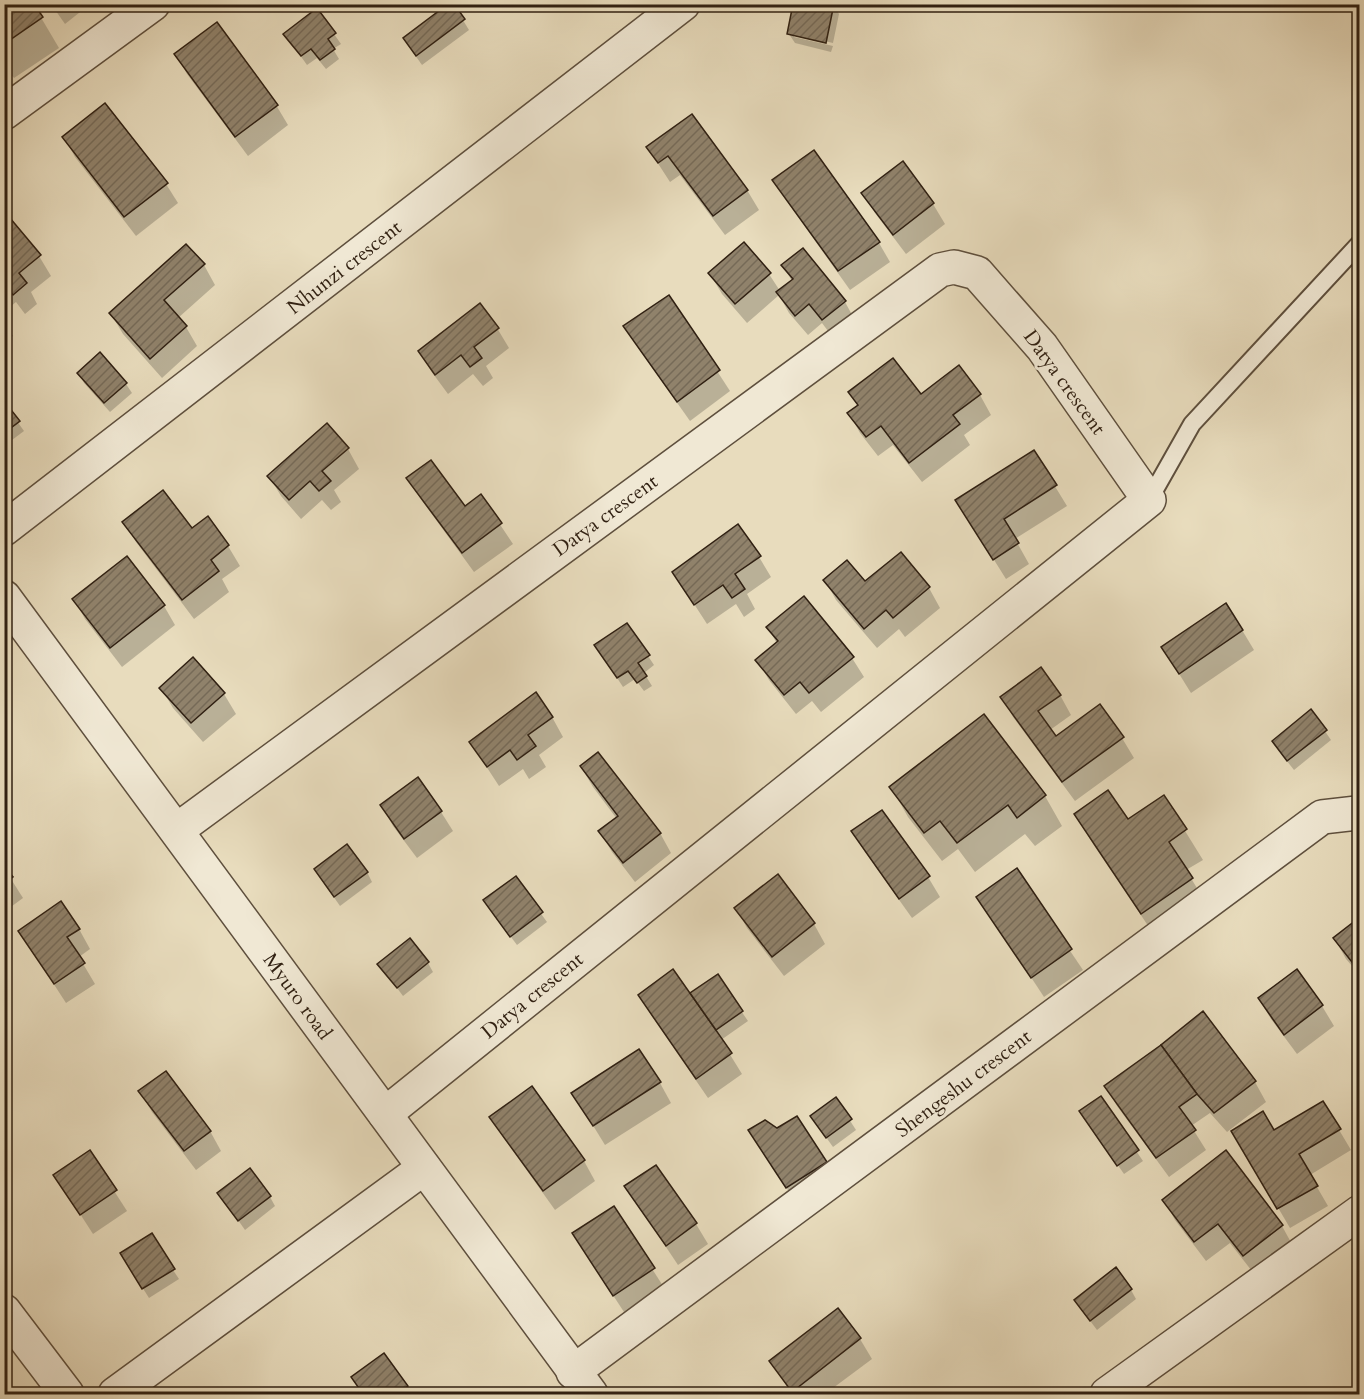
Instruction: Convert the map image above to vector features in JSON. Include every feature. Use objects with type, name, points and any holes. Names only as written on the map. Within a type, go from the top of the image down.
[{"type":"street","points":[[4,113],[153,4]]},
{"type":"street","name":"Nhunzi crescent","points":[[4,529],[683,4]]},
{"type":"street","name":"Datya crescent","points":[[177,830],[940,270],[954,267],[976,273],[1042,347],[1149,500],[385,1114]]},
{"type":"street","name":"Myuro road","points":[[4,597],[582,1383]]},
{"type":"street","name":"Shengeshu crescent","points":[[582,1383],[1322,817],[1359,814]]},
{"type":"street","points":[[115,1395],[424,1168]]},
{"type":"street","points":[[1107,1395],[1359,1212]]},
{"type":"street","points":[[4,1311],[67,1395]]},
{"type":"lane","points":[[1149,500],[1192,424],[1359,243]]},
{"type":"building","points":[[4,4],[34,4],[43,17],[4,44]]},
{"type":"building","points":[[448,4],[454,4],[465,19],[416,56],[403,38]]},
{"type":"building","points":[[793,4],[834,4],[826,43],[787,34]]},
{"type":"building","points":[[317,8],[336,33],[328,39],[335,49],[320,60],[311,49],[301,56],[283,34]]},
{"type":"building","points":[[217,22],[278,105],[235,137],[174,54]]},
{"type":"building","points":[[105,103],[168,183],[124,217],[62,137]]},
{"type":"building","points":[[692,114],[748,190],[713,216],[668,156],[658,163],[646,147]]},
{"type":"building","points":[[814,150],[880,242],[838,271],[772,180]]},
{"type":"building","points":[[903,161],[934,203],[893,235],[861,193]]},
{"type":"building","points":[[10,218],[41,255],[19,273],[27,283],[13,295],[4,284],[4,223]]},
{"type":"building","points":[[744,242],[771,273],[735,304],[708,273]]},
{"type":"building","points":[[186,244],[205,264],[164,300],[187,326],[150,359],[109,313]]},
{"type":"building","points":[[803,248],[846,301],[822,320],[809,304],[795,316],[776,292],[793,279],[781,265]]},
{"type":"building","points":[[669,295],[720,370],[677,402],[623,326]]},
{"type":"building","points":[[480,303],[499,328],[474,347],[482,358],[470,367],[461,355],[435,375],[418,351]]},
{"type":"building","points":[[100,352],[127,383],[104,403],[77,373]]},
{"type":"building","points":[[893,358],[921,394],[959,365],[981,394],[953,415],[960,424],[909,463],[881,426],[866,437],[847,413],[858,405],[848,392]]},
{"type":"building","points":[[4,401],[20,421],[4,433]]},
{"type":"building","points":[[327,423],[349,448],[322,471],[331,481],[319,491],[310,481],[289,500],[267,476]]},
{"type":"building","points":[[1034,450],[1057,485],[1004,519],[1019,543],[993,560],[955,500]]},
{"type":"building","points":[[431,460],[465,506],[481,494],[502,523],[462,553],[406,478]]},
{"type":"building","points":[[163,490],[192,528],[208,516],[229,545],[211,560],[219,571],[182,600],[122,522]]},
{"type":"building","points":[[738,524],[761,556],[735,574],[745,589],[732,598],[723,585],[694,605],[672,572]]},
{"type":"building","points":[[901,552],[930,587],[893,618],[886,610],[864,629],[823,580],[847,560],[865,581]]},
{"type":"building","points":[[127,556],[165,605],[110,648],[72,599]]},
{"type":"building","points":[[804,596],[854,657],[809,693],[800,682],[784,695],[755,660],[778,641],[766,627]]},
{"type":"building","points":[[1226,603],[1243,630],[1179,674],[1161,647]]},
{"type":"building","points":[[627,623],[650,655],[638,663],[647,676],[637,683],[628,671],[617,678],[594,645]]},
{"type":"building","points":[[193,657],[225,693],[191,723],[159,688]]},
{"type":"building","points":[[1041,667],[1061,695],[1038,711],[1056,736],[1100,704],[1124,737],[1062,782],[1000,697]]},
{"type":"building","points":[[536,692],[553,717],[528,735],[536,746],[517,760],[510,750],[487,767],[469,742]]},
{"type":"building","points":[[1311,709],[1327,730],[1287,761],[1272,741]]},
{"type":"building","points":[[984,714],[1046,795],[1017,818],[1008,805],[957,843],[940,821],[924,833],[889,787]]},
{"type":"building","points":[[598,752],[661,833],[623,863],[598,831],[618,816],[580,766]]},
{"type":"building","points":[[418,777],[442,811],[404,839],[380,805]]},
{"type":"building","points":[[1108,790],[1128,819],[1164,795],[1187,829],[1169,842],[1193,878],[1141,914],[1074,814]]},
{"type":"building","points":[[882,810],[930,876],[899,899],[851,831]]},
{"type":"building","points":[[347,844],[368,872],[334,897],[314,869]]},
{"type":"building","points":[[4,866],[13,877],[4,884]]},
{"type":"building","points":[[1017,868],[1072,949],[1031,978],[976,897]]},
{"type":"building","points":[[778,874],[815,923],[772,957],[734,908]]},
{"type":"building","points":[[516,876],[543,912],[510,937],[483,900]]},
{"type":"building","points":[[61,901],[80,929],[67,937],[85,963],[54,984],[18,931]]},
{"type":"building","points":[[1360,917],[1360,971],[1359,971],[1333,938]]},
{"type":"building","points":[[410,938],[429,962],[397,988],[377,964]]},
{"type":"building","points":[[673,969],[732,1053],[696,1079],[638,995]]},
{"type":"building","points":[[1297,969],[1323,1005],[1284,1035],[1258,998]]},
{"type":"building","points":[[718,974],[743,1011],[716,1030],[690,993]]},
{"type":"building","points":[[1203,1011],[1256,1081],[1214,1113],[1161,1045]]},
{"type":"building","points":[[1161,1045],[1197,1094],[1179,1107],[1196,1130],[1156,1158],[1104,1086]]},
{"type":"building","points":[[639,1049],[661,1082],[593,1126],[571,1093]]},
{"type":"building","points":[[166,1071],[211,1131],[184,1151],[138,1091]]},
{"type":"building","points":[[532,1086],[585,1160],[543,1191],[489,1117]]},
{"type":"building","points":[[1101,1096],[1139,1150],[1117,1166],[1079,1111]]},
{"type":"building","points":[[836,1097],[852,1119],[826,1138],[810,1116]]},
{"type":"building","points":[[1323,1101],[1341,1129],[1299,1154],[1318,1186],[1277,1209],[1231,1131],[1263,1111],[1274,1130]]},
{"type":"building","points":[[797,1116],[827,1162],[786,1188],[748,1130],[765,1120],[777,1128]]},
{"type":"building","points":[[90,1150],[117,1190],[80,1215],[53,1175]]},
{"type":"building","points":[[1226,1150],[1283,1225],[1243,1256],[1218,1224],[1194,1242],[1162,1200]]},
{"type":"building","points":[[656,1165],[697,1223],[666,1246],[624,1186]]},
{"type":"building","points":[[250,1168],[271,1196],[238,1221],[217,1193]]},
{"type":"building","points":[[614,1206],[655,1268],[613,1296],[572,1233]]},
{"type":"building","points":[[152,1233],[175,1269],[142,1289],[120,1253]]},
{"type":"building","points":[[1116,1267],[1132,1289],[1090,1321],[1074,1300]]},
{"type":"building","points":[[838,1308],[861,1338],[792,1392],[769,1361]]},
{"type":"building","points":[[384,1353],[408,1386],[397,1394],[363,1394],[351,1377]]}]
